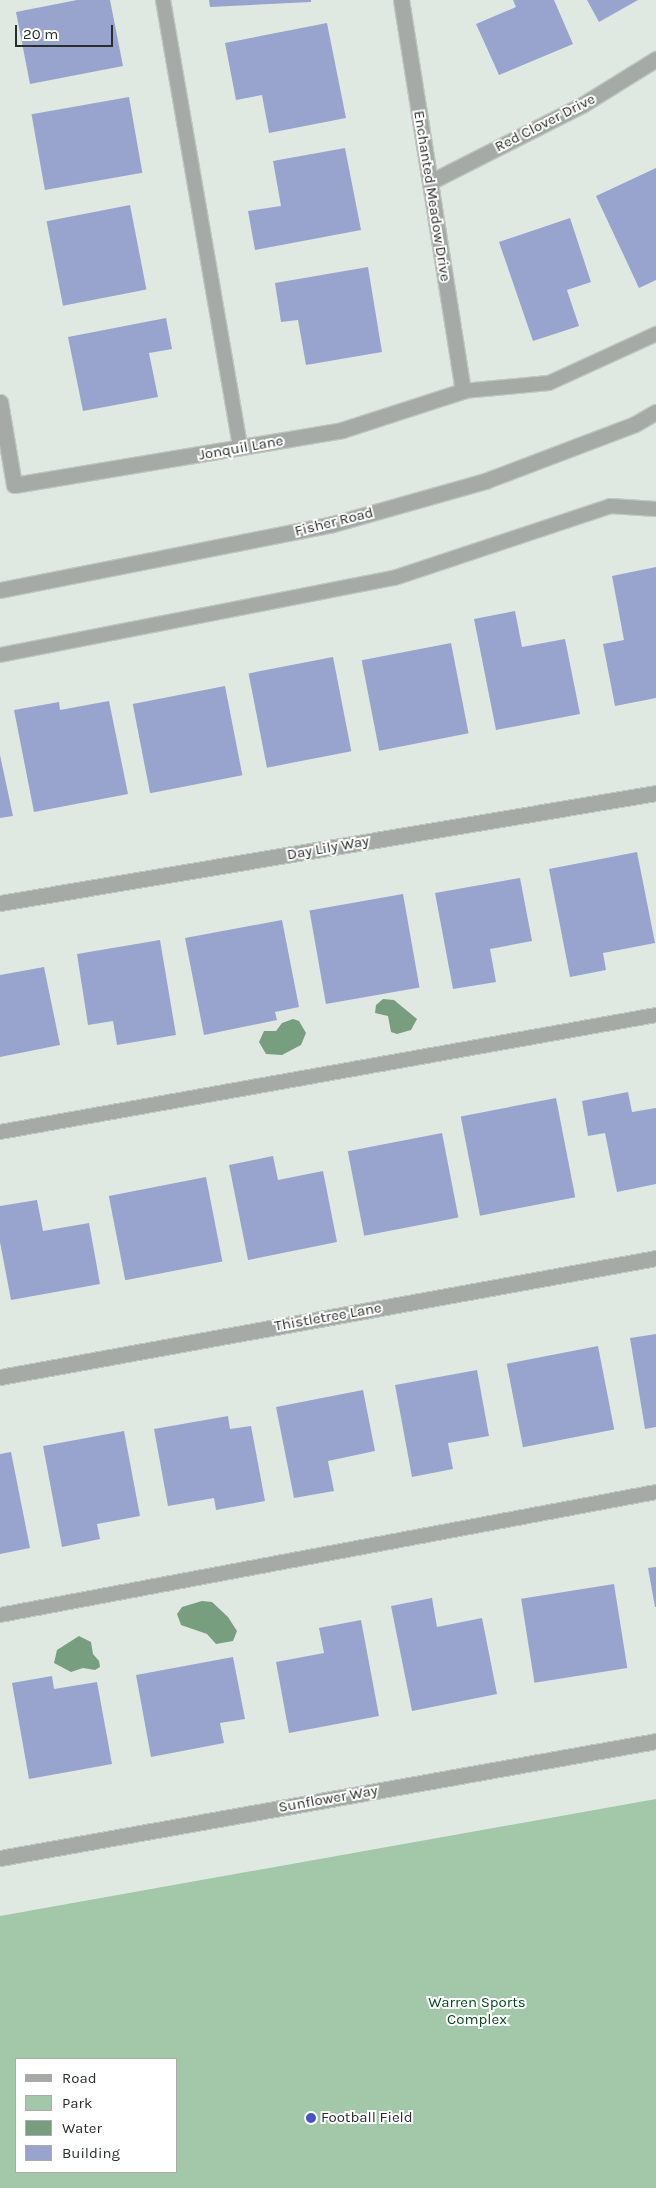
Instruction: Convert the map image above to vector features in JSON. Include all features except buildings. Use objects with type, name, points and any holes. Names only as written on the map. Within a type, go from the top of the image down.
[{"type":"street","name":"Enchanted Meadow Drive","points":[[401,0],[432,181],[462,391]]},
{"type":"street","name":"Red Clover Drive","points":[[432,181],[582,105],[656,59]]},
{"type":"street","name":"Jonquil Lane","points":[[0,402],[14,485],[342,430],[462,391]]},
{"type":"street","name":"Fisher Road","points":[[0,590],[333,524],[485,481],[635,424],[656,412]]},
{"type":"street","name":"Day Lily Way","points":[[0,903],[656,793]]},
{"type":"street","name":"Thistletree Lane","points":[[0,1377],[656,1258]]},
{"type":"street","name":"Sunflower Way","points":[[0,1858],[656,1741]]},
{"type":"lane","points":[[163,0],[240,448]]},
{"type":"lane","points":[[462,391],[548,383],[656,334]]},
{"type":"lane","points":[[0,655],[394,578],[610,506],[656,509]]},
{"type":"lane","points":[[0,1132],[656,1015]]},
{"type":"lane","points":[[0,1615],[656,1492]]},
{"type":"green space","name":"Warren Sports Complex","points":[[656,1799],[656,2188],[0,2188],[0,1916]]},
{"type":"water","points":[[383,999],[394,1000],[417,1019],[411,1030],[397,1034],[391,1032],[388,1016],[375,1013],[376,1005]]},
{"type":"water","points":[[293,1019],[299,1021],[306,1033],[301,1045],[282,1055],[266,1054],[259,1042],[264,1031],[276,1031],[282,1023]]},
{"type":"water","points":[[202,1601],[212,1602],[228,1617],[237,1631],[233,1641],[216,1644],[207,1634],[181,1625],[177,1614],[182,1607]]},
{"type":"water","points":[[79,1636],[91,1642],[93,1654],[99,1661],[100,1667],[95,1670],[83,1668],[71,1672],[54,1663],[57,1650]]},
{"type":"place","name":"Football Field","points":[[311,2118]]}]
